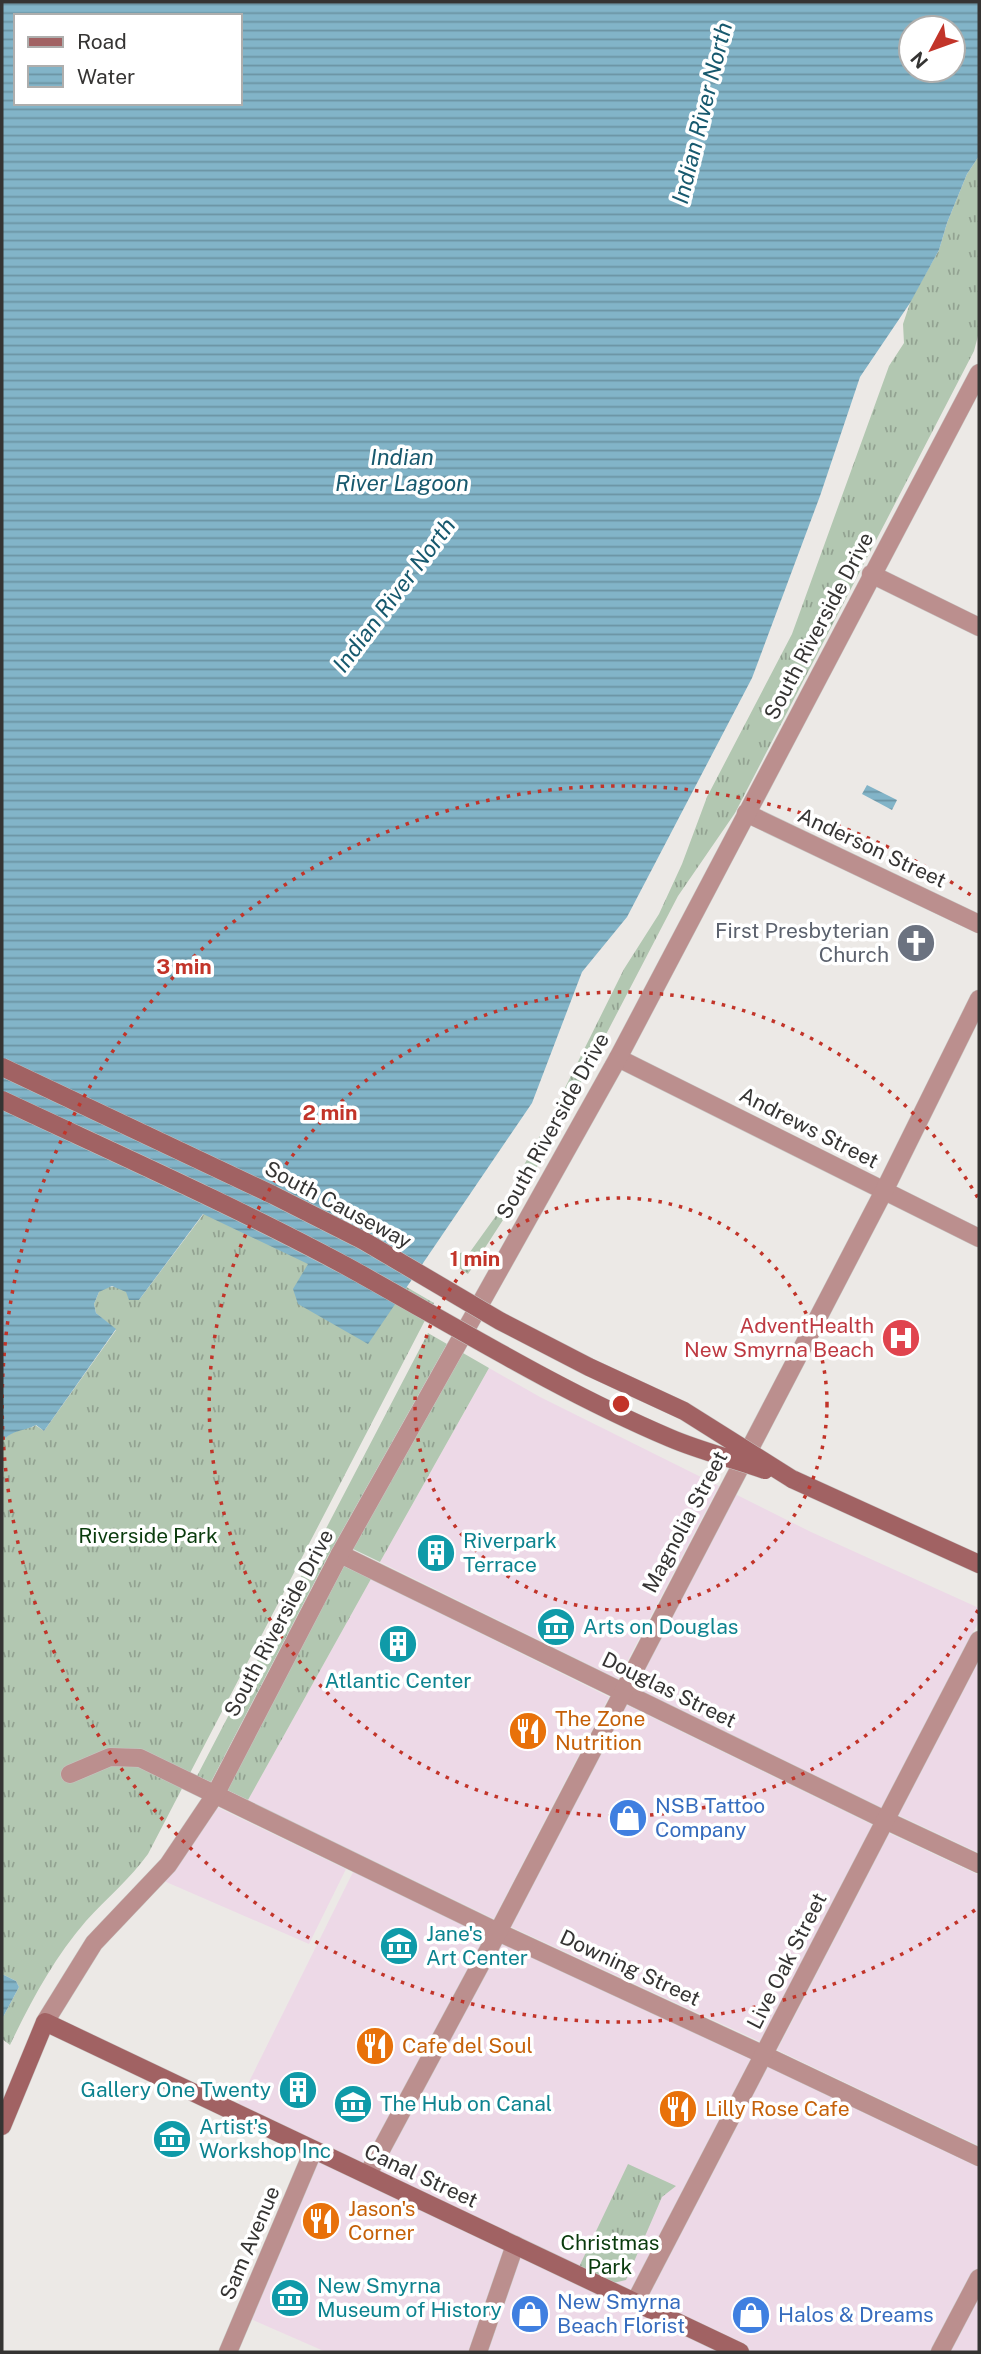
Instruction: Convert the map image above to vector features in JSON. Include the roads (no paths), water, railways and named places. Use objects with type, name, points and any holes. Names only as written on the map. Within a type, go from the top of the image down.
[{"type":"main road","name":"South Causeway","points":[[2,1067],[364,1241],[500,1321],[589,1367],[684,1411],[792,1479]]},
{"type":"main road","name":"South Causeway","points":[[2,1100],[255,1219],[346,1266],[490,1348],[660,1433],[792,1479],[979,1564]]},
{"type":"main road","points":[[2,2126],[46,2022]]},
{"type":"main road","name":"Canal Street","points":[[46,2022],[740,2352]]},
{"type":"street","name":"South Riverside Drive","points":[[46,2022],[93,1943],[168,1865],[215,1795],[340,1554],[618,1058],[979,373]]},
{"type":"street","points":[[871,574],[979,627]]},
{"type":"street","name":"Anderson Street","points":[[746,813],[979,924]]},
{"type":"street","name":"Magnolia Street","points":[[368,2174],[498,1932],[884,1191],[979,999]]},
{"type":"street","name":"Andrews Street","points":[[618,1058],[979,1238]]},
{"type":"street","name":"Douglas Street","points":[[340,1554],[979,1864]]},
{"type":"street","name":"Live Oak Street","points":[[635,2302],[979,1640]]},
{"type":"street","name":"Downing Street","points":[[70,1774],[110,1757],[140,1758],[498,1932],[764,2054],[979,2157]]},
{"type":"street","name":"Sam Avenue","points":[[228,2352],[313,2151]]},
{"type":"street","points":[[478,2352],[515,2245]]},
{"type":"street","points":[[940,2352],[979,2278]]},
{"type":"water","name":"Indian River Lagoon","points":[[2,2],[979,2],[979,156],[967,174],[939,250],[910,303],[860,377],[820,496],[752,678],[627,917],[582,972],[532,1103],[368,1344],[298,1304],[293,1289],[308,1264],[203,1214],[139,1300],[129,1300],[126,1292],[112,1286],[99,1292],[94,1304],[96,1313],[116,1329],[44,1431],[36,1425],[14,1433],[2,1441]]},
{"type":"water","points":[[867,785],[897,800],[892,810],[862,794]]},
{"type":"water","points":[[2,1974],[16,1981],[19,1987],[2,2019]]},
{"type":"place","name":"First Presbyterian Church","points":[[916,943]]},
{"type":"place","name":"AdventHealth New Smyrna Beach","points":[[901,1338]]},
{"type":"place","name":"Riverpark Terrace","points":[[436,1553]]},
{"type":"place","name":"Arts on Douglas","points":[[556,1627]]},
{"type":"place","name":"Atlantic Center","points":[[398,1644]]},
{"type":"place","name":"The Zone Nutrition","points":[[528,1731]]},
{"type":"place","name":"NSB Tattoo Company","points":[[628,1818]]},
{"type":"place","name":"Jane's Art Center","points":[[399,1946]]},
{"type":"place","name":"Cafe del Soul","points":[[375,2046]]},
{"type":"place","name":"Gallery One Twenty","points":[[298,2090]]},
{"type":"place","name":"The Hub on Canal","points":[[353,2104]]},
{"type":"place","name":"Lilly Rose Cafe","points":[[678,2109]]},
{"type":"place","name":"Artist's Workshop Inc","points":[[172,2139]]},
{"type":"place","name":"Jason's Corner","points":[[321,2221]]},
{"type":"place","name":"New Smyrna Museum of History","points":[[290,2298]]},
{"type":"place","name":"New Smyrna Beach Florist","points":[[530,2314]]},
{"type":"place","name":"Halos & Dreams","points":[[751,2315]]},
{"type":"water label","name":"Indian River North","points":[[702,113]]},
{"type":"water label","name":"Indian River North","points":[[394,595]]},
{"type":"park label","name":"Riverside Park","points":[[148,1536]]},
{"type":"park label","name":"Christmas Park","points":[[610,2255]]}]
